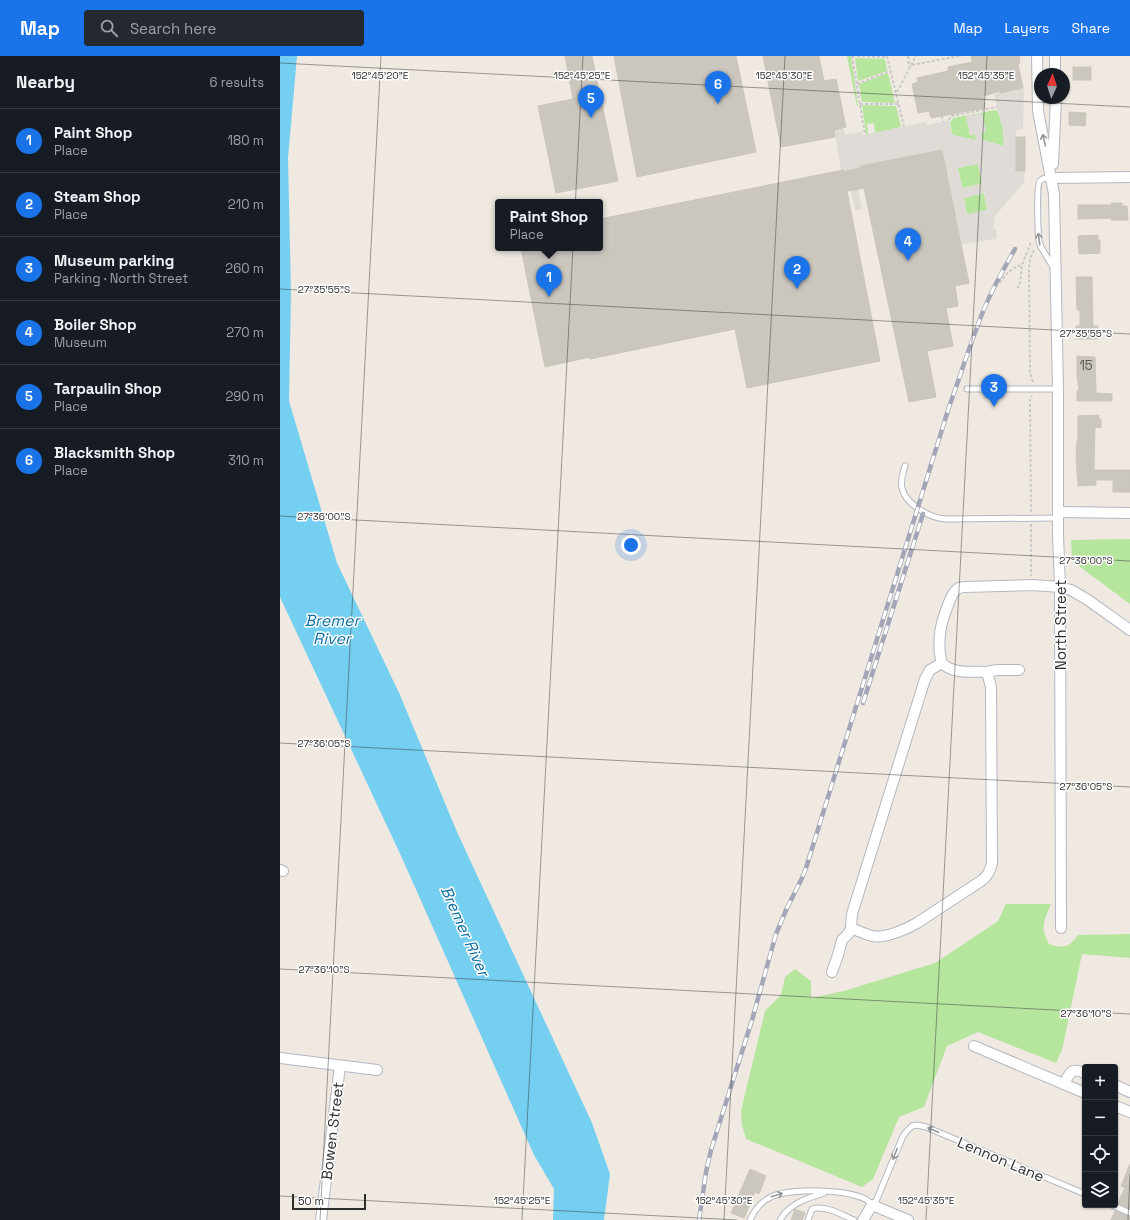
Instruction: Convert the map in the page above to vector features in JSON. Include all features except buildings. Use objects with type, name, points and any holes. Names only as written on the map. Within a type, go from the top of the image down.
[{"type":"street","name":"North Street","points":[[1037,56],[1038,111],[1054,194],[1060,587],[1061,928]]},
{"type":"street","points":[[1055,56],[1055,68]]},
{"type":"street","name":"North Street","points":[[1052,178],[1056,104]]},
{"type":"street","points":[[1052,178],[1130,177]]},
{"type":"street","points":[[1058,515],[1130,513]]},
{"type":"street","points":[[1019,670],[963,672],[951,670],[942,663],[940,652],[940,632],[949,600],[956,590],[965,587],[1060,587],[1080,594],[1130,630]]},
{"type":"street","points":[[832,972],[842,940],[850,933],[852,914],[925,679],[930,670],[942,663]]},
{"type":"street","points":[[851,928],[872,936],[881,937],[910,927],[981,881],[989,873],[992,863],[992,707],[991,687],[987,672]]},
{"type":"street","points":[[974,1046],[1082,1092]]},
{"type":"street","points":[[280,1058],[377,1070]]},
{"type":"street","name":"Bowen Street","points":[[321,1220],[340,1066]]},
{"type":"street","points":[[1064,1084],[1072,1071],[1082,1071]]},
{"type":"street","points":[[1118,1086],[1130,1092]]},
{"type":"street","points":[[1118,1107],[1130,1112]]},
{"type":"street","points":[[863,1220],[873,1205],[908,1220]]},
{"type":"lane","name":"North Street","points":[[1052,178],[1040,180],[1039,183],[1038,238],[1041,248],[1056,273]]},
{"type":"lane","points":[[967,389],[1058,389]]},
{"type":"lane","points":[[904,466],[901,478],[901,487],[905,495],[914,505],[932,516],[943,519],[1058,515]]},
{"type":"lane","name":"Lennon Lane","points":[[873,1205],[901,1138],[912,1126],[918,1125],[926,1127],[1082,1193]]},
{"type":"lane","points":[[750,1220],[759,1205],[766,1199],[776,1194],[798,1191],[846,1193],[859,1196],[869,1201],[873,1205]]},
{"type":"lane","points":[[780,1220],[788,1210],[798,1203],[824,1193],[837,1192]]},
{"type":"lane","points":[[1118,1207],[1130,1212]]},
{"type":"lane","points":[[808,1220],[812,1209],[824,1208],[854,1220]]},
{"type":"path","points":[[865,135],[852,56],[887,57],[904,127]]},
{"type":"path","points":[[908,56],[910,68]]},
{"type":"path","points":[[896,94],[916,56]]},
{"type":"path","points":[[912,65],[959,56]]},
{"type":"path","points":[[857,84],[890,71]]},
{"type":"path","points":[[860,104],[898,104]]},
{"type":"path","points":[[949,120],[951,116],[997,107]]},
{"type":"path","points":[[942,116],[943,122]]},
{"type":"path","points":[[1017,288],[1020,285],[1022,265],[1031,242]]},
{"type":"path","points":[[1033,384],[1030,366],[1029,269],[1030,259],[1034,250]]},
{"type":"path","points":[[1000,283],[1007,273],[1017,266],[1022,265]]},
{"type":"path","points":[[1031,512],[1030,400],[1033,393]]},
{"type":"path","points":[[1031,523],[1032,586]]},
{"type":"green space","points":[[847,56],[851,56],[858,106],[857,106]]},
{"type":"green space","points":[[855,58],[885,59],[887,71],[858,81]]},
{"type":"green space","points":[[888,73],[895,103],[862,102],[859,84]]},
{"type":"green space","points":[[862,105],[896,106],[901,127],[875,133],[874,123],[867,124],[868,134],[866,134]]},
{"type":"green space","points":[[995,110],[998,111],[1003,130],[1004,146],[982,140],[981,133],[986,132],[975,134],[976,140],[952,135],[950,123],[953,118]]},
{"type":"green space","points":[[978,164],[982,184],[962,188],[958,168]]},
{"type":"green space","points":[[984,193],[987,210],[967,215],[964,198]]},
{"type":"green space","points":[[1130,539],[1130,604],[1072,561],[1071,540]]},
{"type":"green space","points":[[1006,904],[1051,904],[1045,920],[1044,928],[1049,944],[1058,947],[1068,945],[1078,935],[1130,934],[1130,958],[1082,954],[1062,1050],[1056,1063],[978,1032],[947,1046],[924,1107],[899,1117],[873,1179],[862,1187],[746,1139],[742,1125],[741,1111],[765,1011],[781,995],[785,977],[795,969],[811,981],[811,998],[844,991],[935,963],[998,921]]},
{"type":"shaded area","points":[[1024,89],[1023,129],[1016,130],[1016,171],[1025,171],[1024,183],[995,216],[993,228],[996,230],[997,237],[995,239],[962,244],[942,151],[860,166],[860,168],[853,170],[856,189],[858,190],[862,209],[855,210],[848,177],[844,177],[843,170],[841,170],[834,130],[844,128],[845,135],[862,132],[863,135],[926,122],[927,125],[949,120],[952,135],[976,140],[975,134],[970,136],[966,116],[982,113],[986,132],[981,134],[982,140],[1004,146],[1003,130],[994,94]],"holes":[[[978,164],[982,184],[962,188],[958,168]],[[984,193],[987,210],[967,214],[964,198]]]},
{"type":"water","name":"Bremer River","points":[[280,56],[297,56],[288,158],[291,293],[289,401],[337,563],[400,695],[457,832],[592,1123],[610,1174],[604,1220],[553,1220],[554,1189],[534,1155],[402,858],[280,597]]},
{"type":"railway","points":[[699,1220],[706,1172],[711,1150],[752,1020],[776,934],[806,868],[949,407],[970,345],[987,301],[1015,249]]},
{"type":"railway","points":[[863,703],[923,514]]},
{"type":"place","name":"Blacksmith Shop","points":[[718,104]]},
{"type":"place","name":"Tarpaulin Shop","points":[[591,118]]},
{"type":"place","name":"Boiler Shop","points":[[908,261]]},
{"type":"place","name":"Steam Shop","points":[[797,289]]},
{"type":"place","name":"Paint Shop","points":[[549,297]]},
{"type":"place","name":"Museum parking","points":[[994,407]]}]
